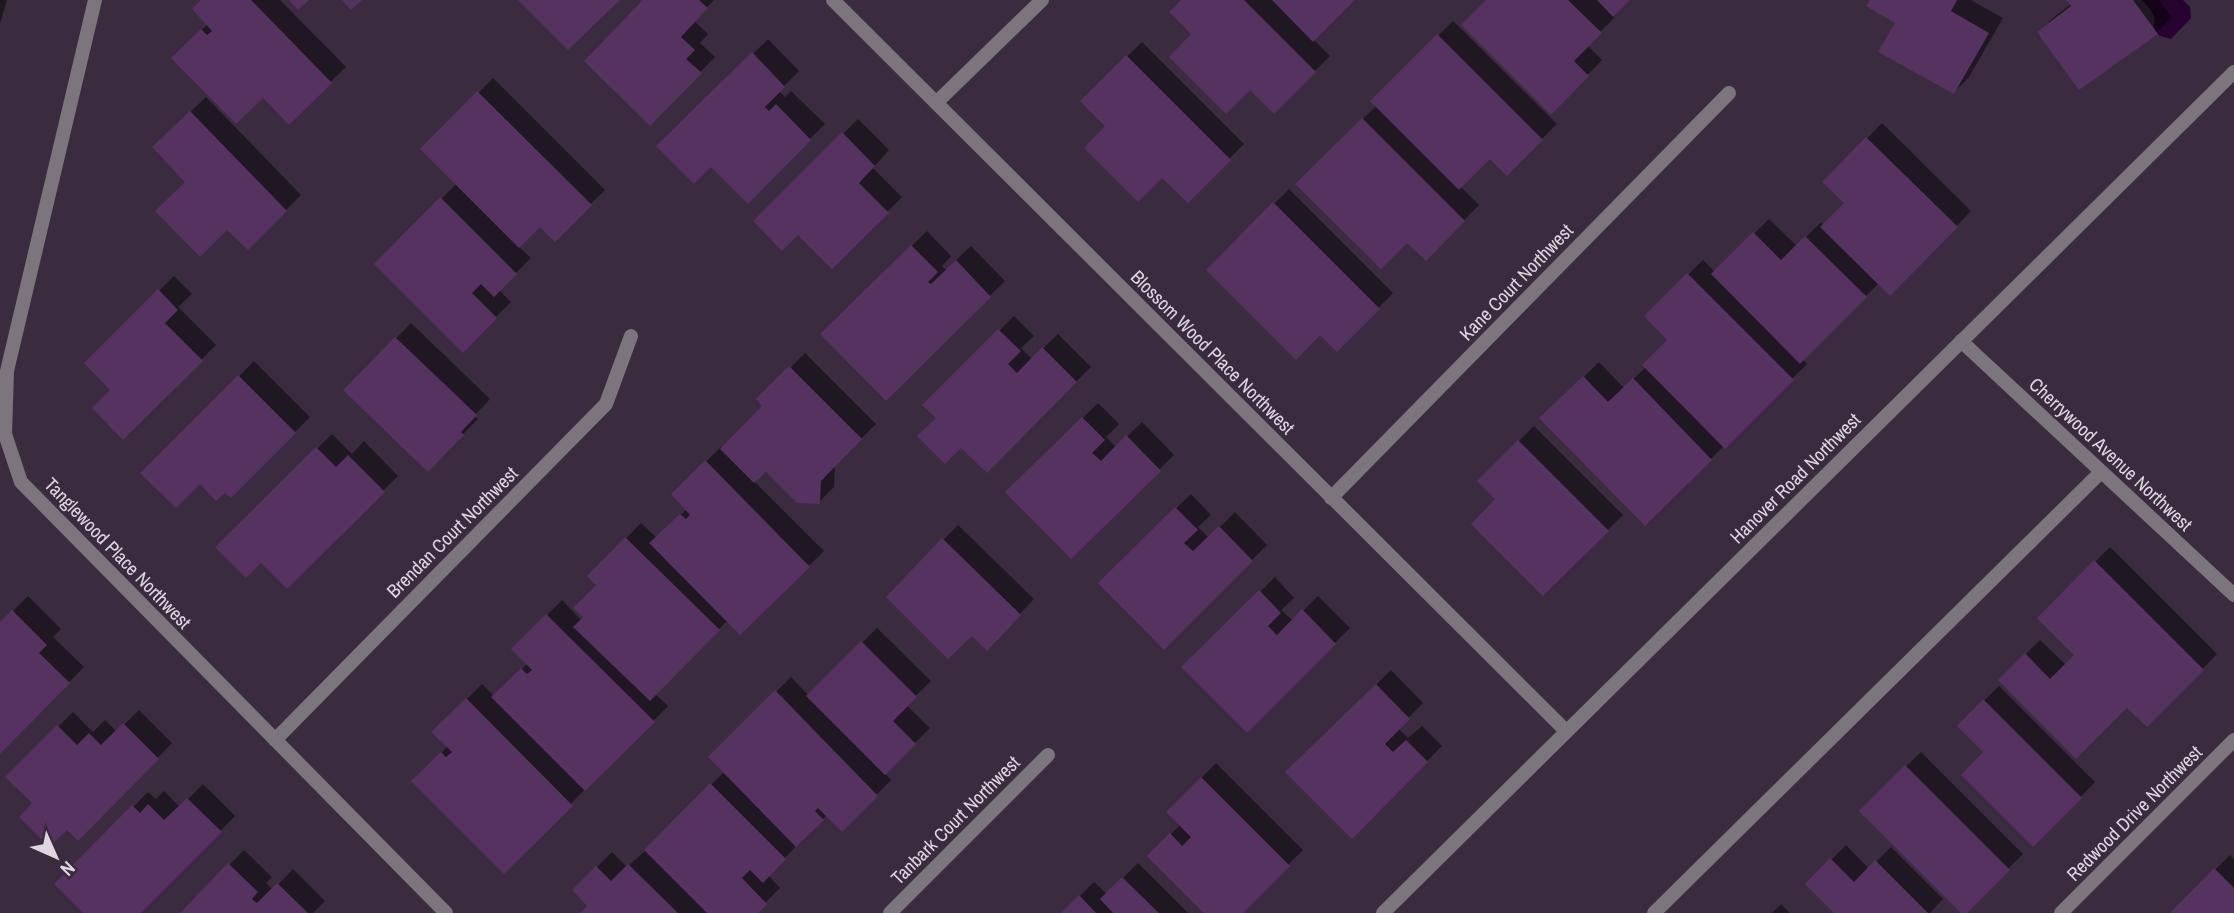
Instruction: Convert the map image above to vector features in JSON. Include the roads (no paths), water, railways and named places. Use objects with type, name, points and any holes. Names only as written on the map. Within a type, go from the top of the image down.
[{"type":"street","name":"Tanglewood Place Northwest","points":[[95,0],[7,371],[5,434],[21,482],[446,913]]},
{"type":"street","name":"Blossom Wood Place Northwest","points":[[833,0],[1566,731]]},
{"type":"street","points":[[936,103],[1042,0]]},
{"type":"street","name":"Hanover Road Northwest","points":[[1383,913],[2234,72]]},
{"type":"street","name":"Kane Court Northwest","points":[[1331,498],[1728,93]]},
{"type":"street","name":"Brendan Court Northwest","points":[[275,740],[606,404],[631,336]]},
{"type":"street","name":"Cherrywood Avenue Northwest","points":[[1961,341],[2234,595]]},
{"type":"street","points":[[1654,913],[2101,472]]},
{"type":"street","name":"Redwood Drive Northwest","points":[[2060,913],[2234,740]]},
{"type":"street","name":"Tanbark Court Northwest","points":[[890,913],[1048,755]]}]
